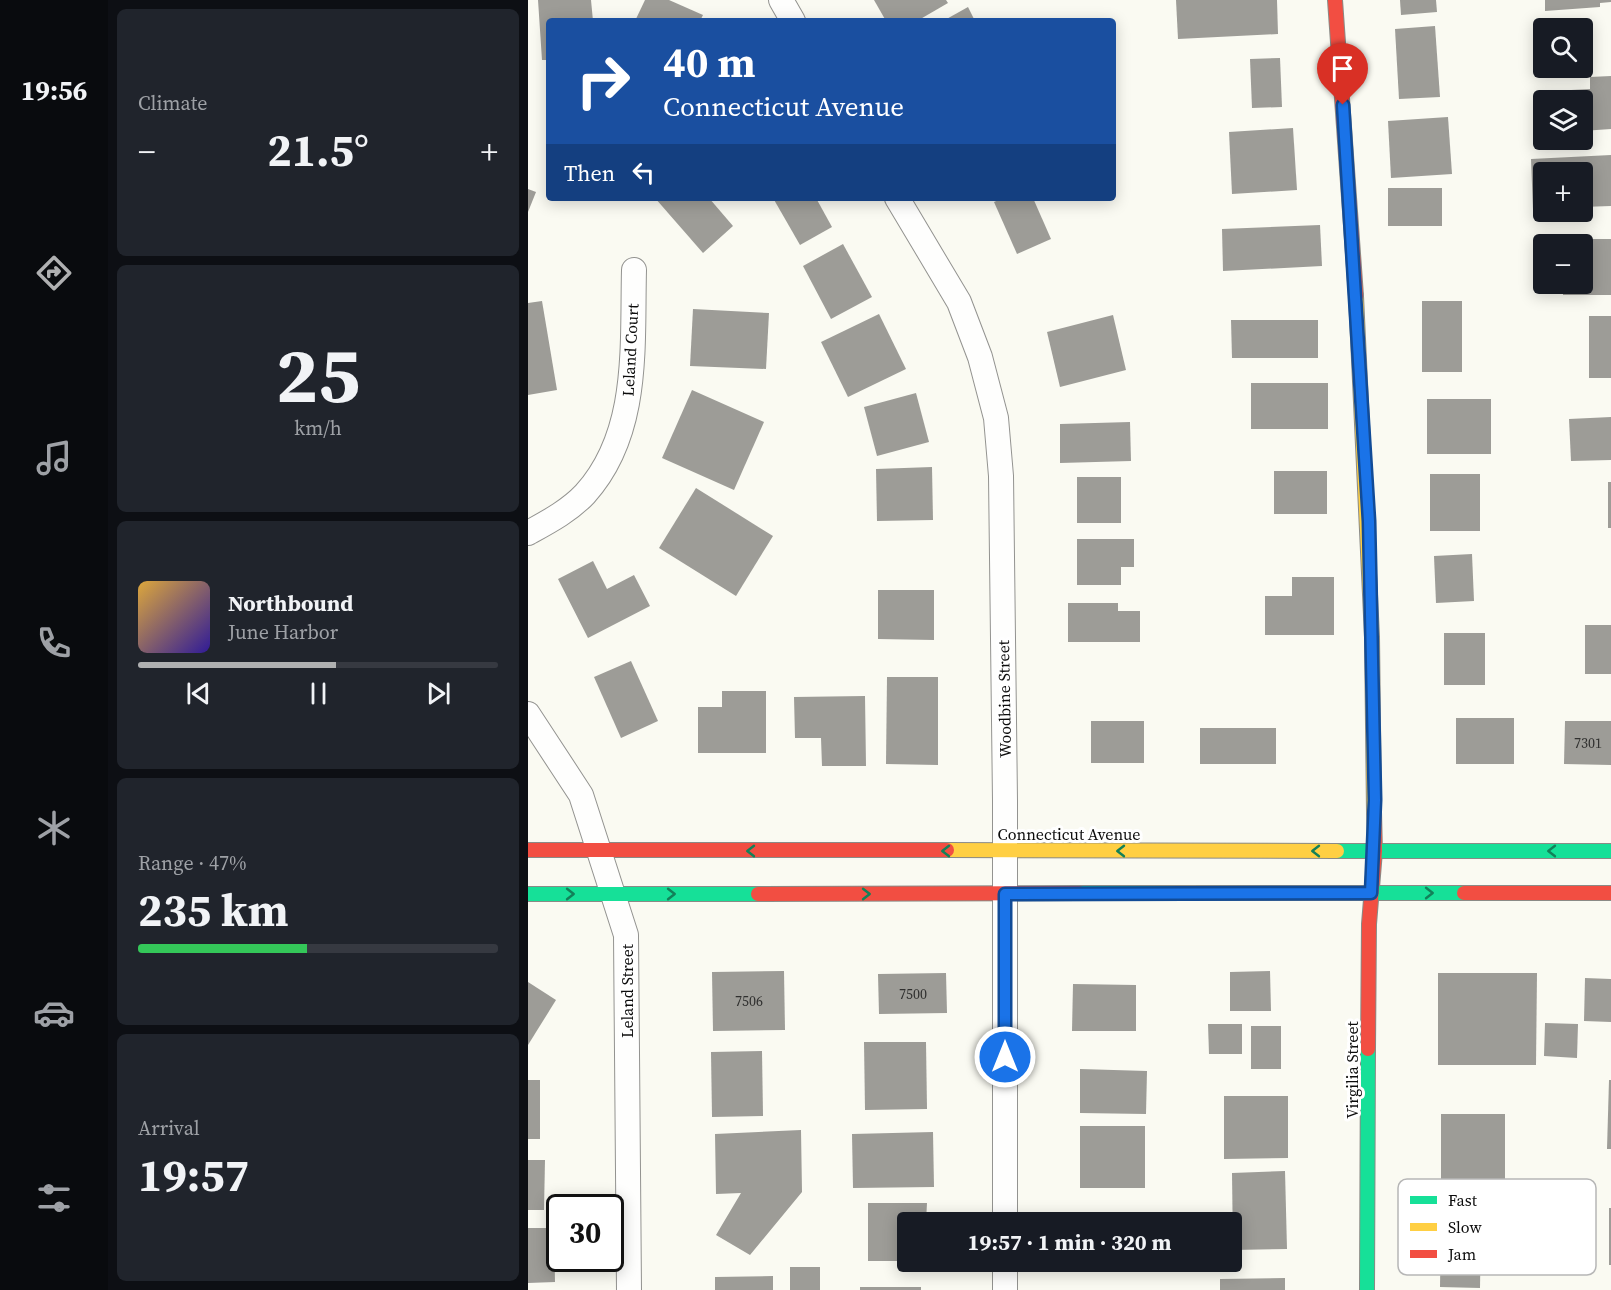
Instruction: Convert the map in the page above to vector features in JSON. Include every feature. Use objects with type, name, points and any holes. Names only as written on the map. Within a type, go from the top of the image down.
[{"type":"main road","name":"Virgilia Street","points":[[1335,0],[1369,521],[1375,851],[1371,893],[1367,1290]]},
{"type":"main road","name":"Connecticut Avenue","points":[[528,850],[1611,851]]},
{"type":"main road","points":[[528,894],[1611,893]]},
{"type":"street","points":[[781,0],[791,18]]},
{"type":"street","name":"Woodbine Street","points":[[899,201],[959,302],[980,357],[996,418],[1001,476],[1005,851],[1005,1212]]},
{"type":"street","name":"Leland Court","points":[[528,533],[560,515],[584,494],[608,461],[616,442],[624,422],[631,382],[634,270]]},
{"type":"street","name":"Leland Street","points":[[528,714],[581,795],[626,935],[629,1290]]},
{"type":"street","points":[[1005,1272],[1005,1290]]},
{"type":"building","points":[[538,0],[591,0],[593,18],[546,18],[546,60],[542,60]]},
{"type":"building","points":[[645,0],[669,0],[703,15],[702,18],[636,18]]},
{"type":"building","points":[[874,0],[946,0],[948,3],[922,18],[884,18]]},
{"type":"building","points":[[1176,0],[1277,0],[1278,34],[1178,39]]},
{"type":"building","points":[[1400,0],[1436,0],[1437,12],[1401,15]]},
{"type":"building","points":[[1545,0],[1611,0],[1611,2],[1600,3],[1600,7],[1545,11]]},
{"type":"building","points":[[968,7],[974,18],[948,18]]},
{"type":"building","points":[[1435,26],[1440,97],[1399,99],[1395,29]]},
{"type":"building","points":[[1280,58],[1282,107],[1252,108],[1250,59]]},
{"type":"building","points":[[1611,76],[1611,129],[1593,130],[1593,90],[1571,90],[1590,89],[1590,78]]},
{"type":"building","points":[[1448,117],[1452,174],[1391,178],[1388,121]]},
{"type":"building","points":[[1293,128],[1297,190],[1232,194],[1229,132]]},
{"type":"building","points":[[1611,155],[1611,206],[1593,207],[1593,162],[1533,162],[1533,210],[1531,159]]},
{"type":"building","points":[[1388,188],[1442,188],[1442,226],[1388,226]]},
{"type":"building","points":[[528,189],[536,192],[528,212]]},
{"type":"building","points":[[658,201],[712,201],[733,226],[703,253]]},
{"type":"building","points":[[775,201],[818,201],[832,227],[800,245]]},
{"type":"building","points":[[1034,201],[1051,239],[1017,254],[994,202]]},
{"type":"building","points":[[1320,225],[1322,266],[1223,271],[1222,229]]},
{"type":"building","points":[[1593,239],[1611,239],[1611,295],[1563,295],[1593,294]]},
{"type":"building","points":[[843,244],[872,297],[831,319],[803,266]]},
{"type":"building","points":[[542,301],[557,390],[528,395],[528,303]]},
{"type":"building","points":[[1422,301],[1462,301],[1462,372],[1422,372]]},
{"type":"building","points":[[693,309],[769,313],[766,369],[690,366]]},
{"type":"building","points":[[879,314],[906,369],[848,397],[821,342]]},
{"type":"building","points":[[1113,315],[1126,370],[1060,387],[1047,332]]},
{"type":"building","points":[[1589,316],[1611,316],[1611,378],[1589,378]]},
{"type":"building","points":[[1231,320],[1318,320],[1318,358],[1232,358]]},
{"type":"building","points":[[1251,383],[1328,383],[1328,429],[1251,429]]},
{"type":"building","points":[[692,390],[764,422],[734,490],[662,458]]},
{"type":"building","points":[[916,393],[929,442],[877,456],[864,407]]},
{"type":"building","points":[[1427,399],[1491,399],[1491,454],[1427,454]]},
{"type":"building","points":[[1611,417],[1611,460],[1571,461],[1569,419]]},
{"type":"building","points":[[1130,422],[1131,461],[1060,463],[1060,424]]},
{"type":"building","points":[[932,467],[933,520],[877,521],[876,469]]},
{"type":"building","points":[[1274,471],[1327,471],[1327,514],[1274,514]]},
{"type":"building","points":[[1430,474],[1480,474],[1480,531],[1430,531]]},
{"type":"building","points":[[1077,477],[1121,477],[1121,523],[1077,523]]},
{"type":"building","points":[[1608,482],[1611,482],[1611,528],[1608,528]]},
{"type":"building","points":[[696,488],[773,536],[736,596],[659,548]]},
{"type":"building","points":[[1077,539],[1134,539],[1134,567],[1121,567],[1121,585],[1077,585]]},
{"type":"building","points":[[1472,554],[1474,601],[1436,603],[1434,556]]},
{"type":"building","points":[[593,561],[607,589],[634,575],[650,606],[588,638],[558,579]]},
{"type":"building","points":[[1292,577],[1334,577],[1334,635],[1265,635],[1265,596],[1292,596]]},
{"type":"building","points":[[878,590],[934,590],[934,640],[878,639]]},
{"type":"building","points":[[1068,603],[1118,603],[1118,611],[1140,611],[1140,642],[1068,642]]},
{"type":"building","points":[[1585,625],[1611,625],[1611,674],[1585,674]]},
{"type":"building","points":[[1444,633],[1485,633],[1485,685],[1444,685]]},
{"type":"building","points":[[631,661],[658,721],[621,738],[594,677]]},
{"type":"building","points":[[887,677],[938,677],[938,765],[886,764]]},
{"type":"building","points":[[722,691],[766,691],[766,753],[698,753],[698,707],[722,707]]},
{"type":"building","points":[[865,696],[866,766],[822,766],[821,738],[795,738],[794,697]]},
{"type":"building","points":[[1456,718],[1514,718],[1514,764],[1456,764]]},
{"type":"building","points":[[1091,721],[1144,721],[1144,763],[1091,763]]},
{"type":"building","points":[[1565,721],[1611,721],[1611,765],[1564,764]]},
{"type":"building","points":[[1200,728],[1276,728],[1276,764],[1200,764]]},
{"type":"building","points":[[784,971],[785,1030],[713,1031],[712,972]]},
{"type":"building","points":[[1270,971],[1271,1011],[1230,1011],[1230,972]]},
{"type":"building","points":[[946,973],[947,1013],[879,1014],[878,974]]},
{"type":"building","points":[[1438,973],[1537,973],[1536,1065],[1438,1065]]},
{"type":"building","points":[[1585,978],[1611,979],[1611,1022],[1584,1021]]},
{"type":"building","points":[[528,982],[556,1000],[528,1045]]},
{"type":"building","points":[[1073,984],[1136,985],[1136,1031],[1072,1031]]},
{"type":"building","points":[[1545,1023],[1578,1024],[1577,1058],[1544,1056]]},
{"type":"building","points":[[1208,1024],[1242,1024],[1242,1054],[1209,1054]]},
{"type":"building","points":[[1251,1026],[1281,1026],[1281,1069],[1251,1069]]},
{"type":"building","points":[[864,1042],[926,1042],[927,1109],[865,1110]]},
{"type":"building","points":[[762,1051],[763,1116],[712,1117],[711,1052]]},
{"type":"building","points":[[1080,1069],[1147,1071],[1146,1114],[1080,1113]]},
{"type":"building","points":[[528,1080],[540,1080],[540,1139],[528,1139]]},
{"type":"building","points":[[1609,1080],[1611,1080],[1611,1149],[1607,1149]]},
{"type":"building","points":[[1224,1096],[1288,1096],[1288,1158],[1224,1159]]},
{"type":"building","points":[[1441,1114],[1505,1114],[1505,1179],[1441,1179]]},
{"type":"building","points":[[1080,1126],[1145,1126],[1145,1188],[1080,1188]]},
{"type":"building","points":[[801,1130],[802,1192],[750,1255],[716,1235],[741,1193],[716,1194],[715,1134]]},
{"type":"building","points":[[933,1132],[934,1187],[853,1188],[852,1134]]},
{"type":"building","points":[[528,1160],[545,1160],[544,1210],[528,1210]]},
{"type":"building","points":[[1285,1171],[1287,1249],[1242,1250],[1242,1212],[1233,1212],[1232,1173]]},
{"type":"building","points":[[868,1203],[927,1203],[927,1212],[897,1212],[897,1261],[868,1261]]},
{"type":"building","points":[[1609,1208],[1611,1208],[1611,1265],[1609,1265]]},
{"type":"building","points":[[528,1228],[546,1228],[546,1272],[555,1272],[555,1282],[528,1283]]},
{"type":"building","points":[[790,1267],[820,1267],[820,1290],[790,1290]]},
{"type":"building","points":[[1440,1275],[1480,1275],[1480,1288],[1440,1287]]},
{"type":"building","points":[[773,1276],[773,1290],[715,1290],[715,1277]]},
{"type":"building","points":[[1285,1278],[1285,1290],[1220,1290],[1220,1279]]},
{"type":"building","points":[[860,1287],[921,1287],[921,1290],[860,1290]]},
{"type":"traffic: fast","points":[[1337,851],[1611,851]]},
{"type":"traffic: fast","points":[[1079,893],[1464,893]]},
{"type":"traffic: fast","points":[[528,894],[758,894]]},
{"type":"traffic: fast","points":[[1367,1290],[1368,1049]]},
{"type":"traffic: slow","points":[[1356,296],[1372,637],[1374,812]]},
{"type":"traffic: slow","points":[[947,850],[1337,851]]},
{"type":"traffic: jam","points":[[1335,0],[1356,296]]},
{"type":"traffic: jam","points":[[1368,1049],[1369,924],[1375,851],[1374,812]]},
{"type":"traffic: jam","points":[[528,850],[947,850]]},
{"type":"traffic: jam","points":[[758,894],[1079,893]]},
{"type":"traffic: jam","points":[[1464,893],[1611,893]]},
{"type":"route","points":[[1005,1057],[1005,894],[1371,893],[1375,851],[1375,800],[1369,521],[1343,105]]}]
